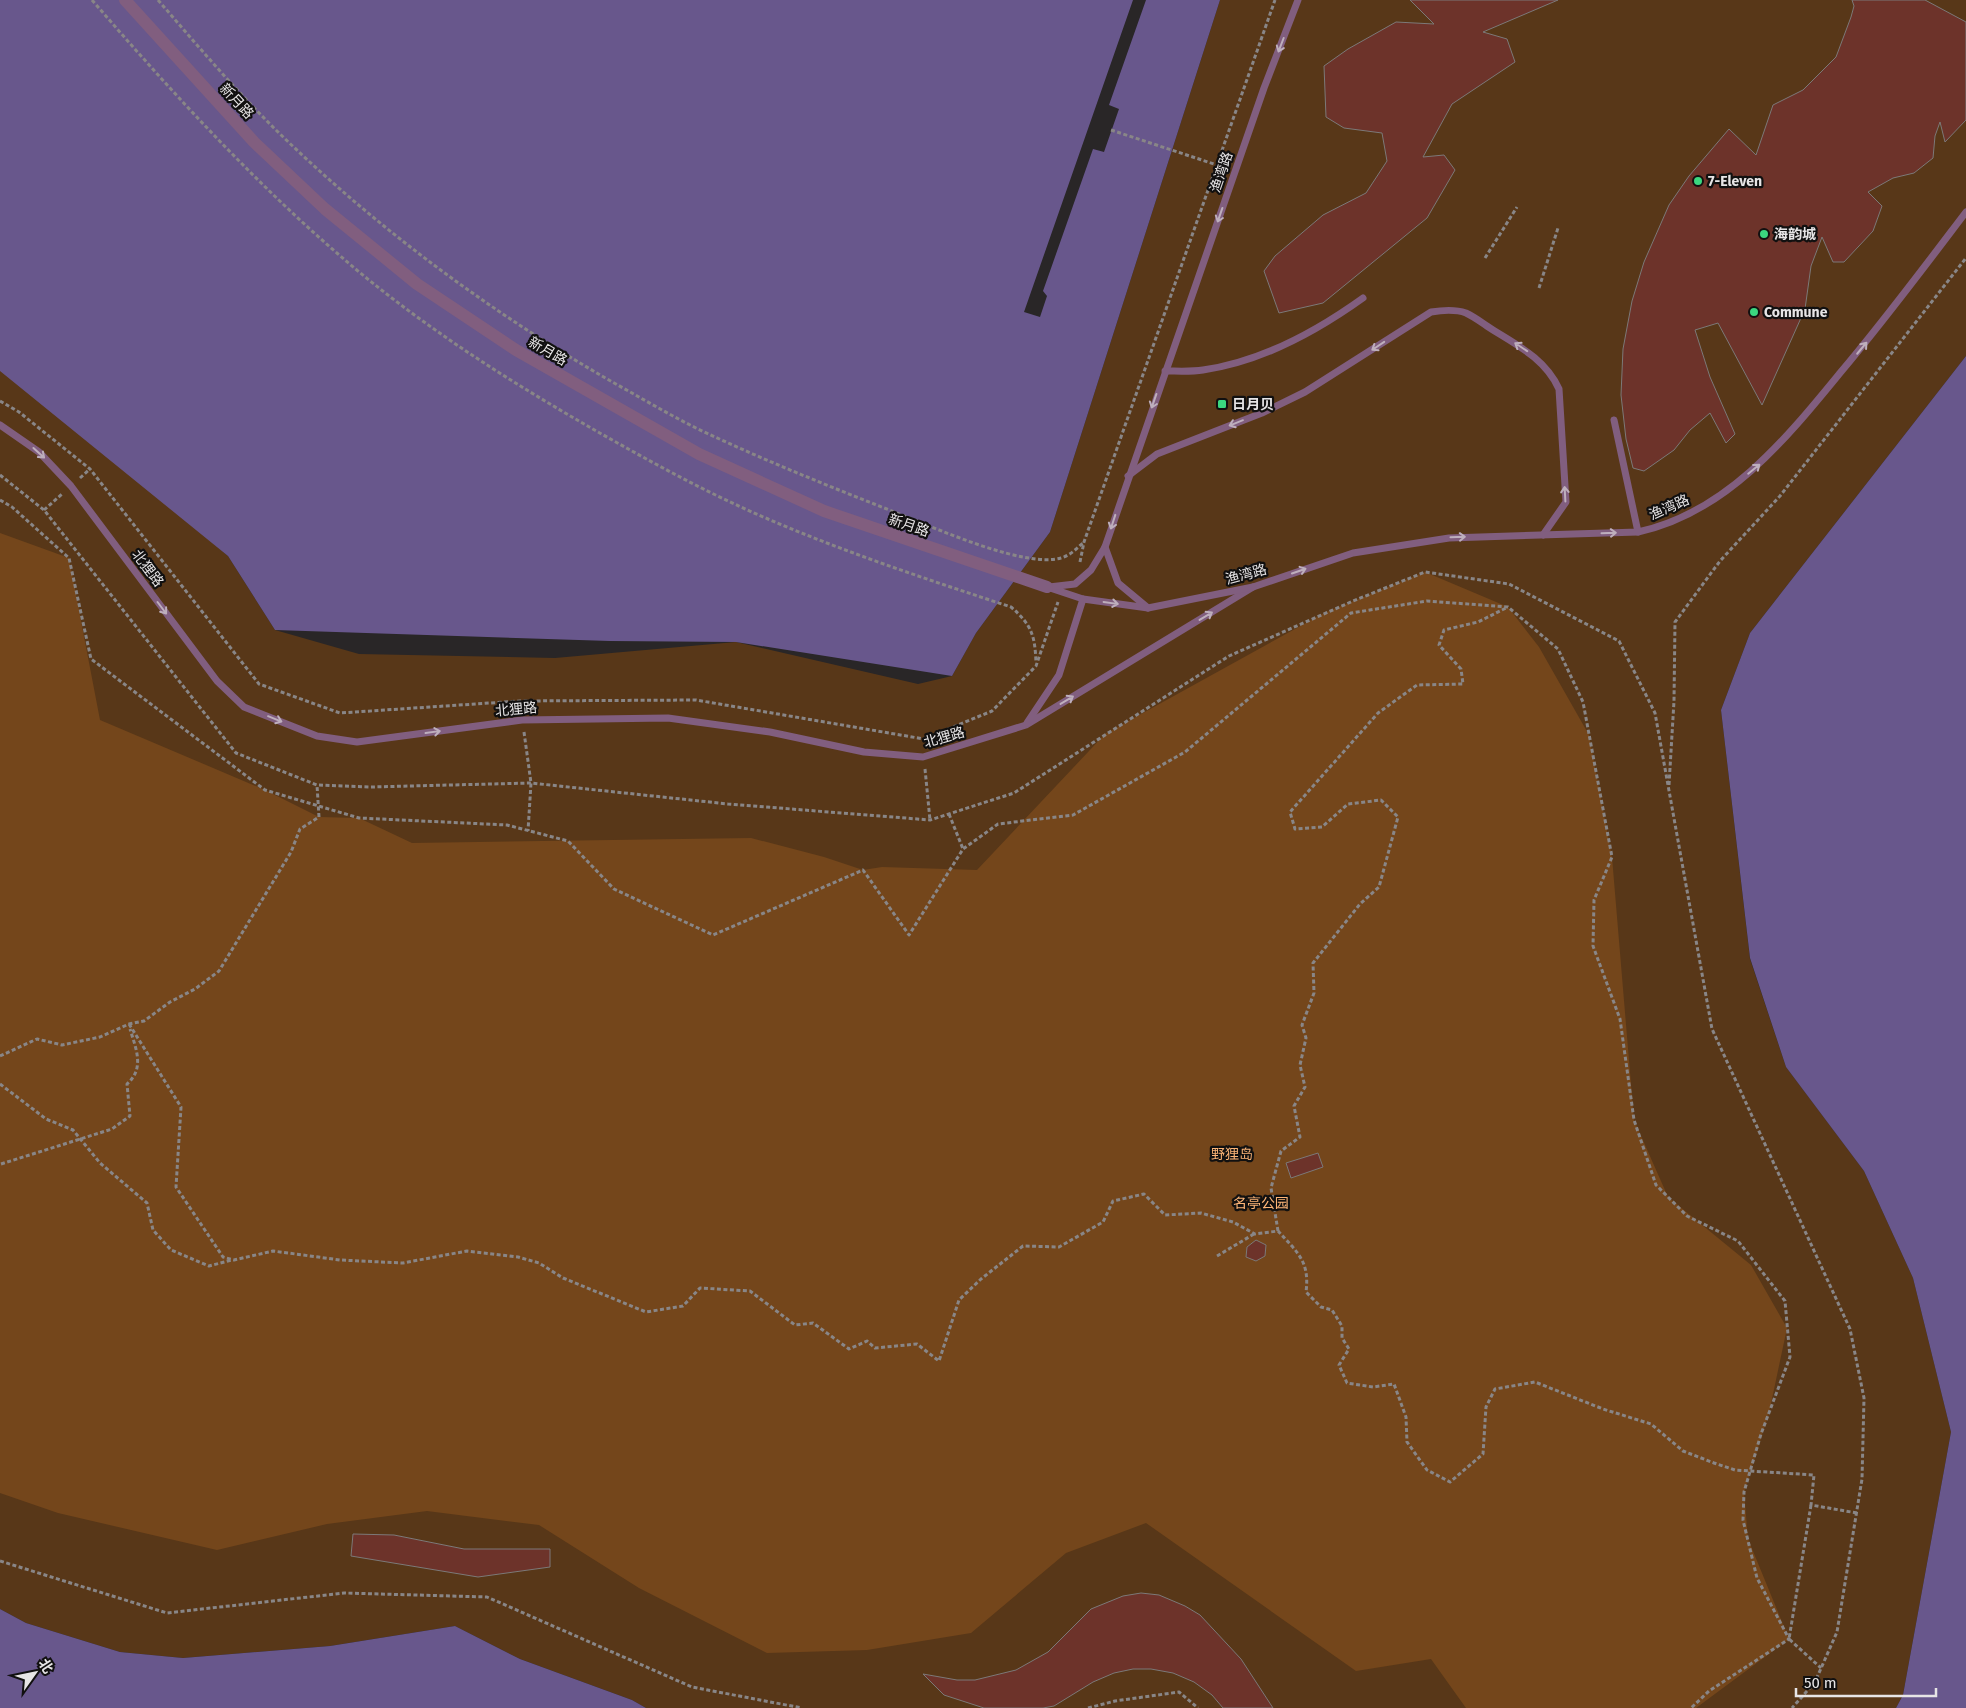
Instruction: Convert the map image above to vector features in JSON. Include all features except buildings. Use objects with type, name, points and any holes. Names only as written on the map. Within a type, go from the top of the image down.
[{"type":"street","name":"新月路","points":[[125,0],[254,142],[325,209],[417,284],[516,350],[699,454],[824,511],[1047,587]]},
{"type":"lane","name":"渔湾路","points":[[1075,584],[1091,570],[1105,548],[1128,476],[1264,88],[1298,0]]},
{"type":"lane","name":"渔湾路","points":[[1047,587],[1083,600],[1148,608],[1253,587],[1353,553],[1449,538],[1638,532],[1659,528],[1702,506],[1755,469],[1779,446],[1878,328],[1966,212]]},
{"type":"lane","points":[[1165,371],[1202,371],[1239,362],[1311,331],[1363,298]]},
{"type":"lane","points":[[1128,476],[1157,454],[1262,413],[1305,392],[1432,312],[1445,310],[1466,313],[1522,348],[1553,375],[1559,389],[1566,502],[1543,535]]},
{"type":"lane","points":[[1614,420],[1638,532]]},
{"type":"lane","name":"北狸路","points":[[0,425],[39,452],[71,486],[217,681],[244,707],[317,736],[357,742],[522,720],[668,718],[770,732],[864,752],[923,757],[1026,725],[1253,587]]},
{"type":"lane","points":[[1105,548],[1118,583],[1148,608]]},
{"type":"lane","points":[[1047,587],[1075,584]]},
{"type":"lane","points":[[1026,725],[1059,675],[1083,600]]},
{"type":"path","points":[[158,0],[277,131],[345,194],[418,254],[524,330],[604,378],[694,427],[766,460],[947,532],[1026,558],[1054,559],[1064,557],[1084,542]]},
{"type":"path","points":[[1075,584],[1084,542],[1274,0]]},
{"type":"path","points":[[1111,130],[1216,165]]},
{"type":"path","points":[[1485,258],[1518,207]]},
{"type":"path","points":[[1539,288],[1558,228]]},
{"type":"path","points":[[1669,790],[1674,701],[1675,622],[1720,561],[1780,496],[1966,258]]},
{"type":"path","points":[[0,401],[19,412],[90,469],[259,684],[340,713],[520,701],[696,700],[924,738],[992,711],[1036,666],[1062,592]]},
{"type":"path","points":[[0,475],[44,510],[236,754],[317,785],[370,787],[531,783],[728,804],[930,820],[1014,793],[1229,656],[1353,601],[1425,572],[1509,584],[1618,641],[1655,713],[1712,1029],[1850,1329],[1864,1398],[1862,1479],[1837,1632],[1815,1682],[1792,1708]]},
{"type":"path","points":[[0,500],[12,508],[69,558],[91,660],[265,790],[359,818],[507,825],[568,841],[614,889],[712,936],[863,870],[909,935],[963,849],[998,824],[1073,816],[1185,752],[1351,613],[1426,601],[1508,607],[1558,649],[1583,702],[1612,857],[1594,900],[1593,946],[1620,1020],[1634,1120],[1656,1185],[1687,1216],[1738,1241],[1784,1301],[1790,1356],[1761,1434],[1744,1492],[1743,1520],[1757,1578],[1789,1639],[1821,1668]]},
{"type":"path","points":[[1508,607],[1478,622],[1444,630],[1439,645],[1461,669],[1464,684],[1417,685],[1378,713],[1290,812],[1295,828],[1322,827],[1348,804],[1382,800],[1398,818],[1379,887],[1360,904],[1313,963],[1314,993],[1302,1025],[1306,1038],[1300,1065],[1305,1088],[1294,1106],[1300,1137],[1281,1150],[1271,1188],[1278,1230],[1302,1260],[1308,1274],[1306,1292],[1321,1307],[1332,1310],[1342,1326],[1342,1338],[1349,1349],[1338,1365],[1347,1383],[1373,1387],[1394,1384],[1406,1417],[1407,1442],[1427,1470],[1450,1482],[1482,1454],[1486,1407],[1495,1389],[1536,1382],[1603,1410],[1651,1424],[1683,1451],[1714,1463],[1735,1470],[1814,1475],[1811,1505],[1789,1639],[1710,1691],[1691,1708]]},
{"type":"path","points":[[520,701],[531,783],[528,831]]},
{"type":"path","points":[[924,738],[923,757],[930,820]]},
{"type":"path","points":[[0,1056],[37,1039],[62,1045],[100,1037],[129,1024],[144,1021],[170,1002],[195,989],[219,971],[291,852],[300,830],[319,817],[317,785]]},
{"type":"path","points":[[949,814],[963,849]]},
{"type":"path","points":[[1,1164],[112,1129],[130,1116],[127,1084],[135,1077],[139,1060],[129,1024]]},
{"type":"path","points":[[129,1024],[181,1107],[176,1187],[223,1256],[234,1260]]},
{"type":"path","points":[[0,1084],[46,1120],[73,1130],[100,1163],[147,1203],[153,1230],[171,1250],[208,1266],[273,1251],[340,1260],[403,1263],[467,1251],[518,1257],[539,1263],[570,1281],[646,1312],[684,1306],[700,1288],[750,1290],[795,1325],[813,1323],[849,1348],[867,1341],[875,1348],[917,1344],[939,1361],[959,1300],[981,1279],[1023,1246],[1059,1247],[1103,1222],[1113,1201],[1144,1194],[1165,1215],[1201,1213],[1234,1222],[1255,1234]]},
{"type":"path","points":[[1218,1256],[1255,1234],[1278,1230]]},
{"type":"path","points":[[1811,1505],[1857,1512]]},
{"type":"path","points":[[0,1561],[167,1612],[344,1593],[487,1597],[692,1687],[802,1708]]},
{"type":"path","points":[[1088,1708],[1115,1701],[1179,1692],[1198,1708]]},
{"type":"green space","name":"野狸岛","points":[[1220,0],[1966,0],[1966,356],[1750,633],[1721,710],[1750,959],[1786,1067],[1864,1171],[1913,1278],[1951,1432],[1903,1695],[1896,1708],[646,1708],[632,1700],[520,1659],[455,1626],[330,1646],[183,1658],[120,1652],[26,1623],[0,1609],[0,361],[228,556],[275,630],[359,654],[555,658],[736,642],[918,684],[952,676],[976,633],[1050,532]]},
{"type":"green space","name":"名亭公园","points":[[0,533],[69,558],[100,720],[265,790],[319,817],[359,818],[412,843],[751,838],[824,857],[863,870],[882,867],[977,870],[1105,734],[1324,613],[1425,572],[1508,607],[1539,647],[1589,735],[1612,857],[1634,1120],[1668,1197],[1751,1265],[1787,1328],[1769,1413],[1744,1492],[1748,1539],[1789,1639],[1696,1708],[1466,1708],[1431,1659],[1356,1671],[1146,1523],[1066,1553],[971,1633],[867,1650],[767,1653],[639,1588],[539,1525],[427,1511],[327,1524],[217,1550],[58,1513],[0,1493]]},
{"type":"shaded area","points":[[0,0],[1220,0],[1050,532],[976,633],[952,676],[736,642],[610,641],[275,630],[228,556],[0,371]]},
{"type":"shaded area","points":[[1966,356],[1966,1708],[1896,1708],[1903,1695],[1951,1432],[1913,1278],[1864,1171],[1786,1067],[1750,958],[1721,710],[1750,633]]},
{"type":"shaded area","points":[[0,1609],[26,1623],[120,1652],[183,1658],[330,1646],[455,1626],[520,1659],[632,1700],[646,1708],[0,1708]]},
{"type":"pier","points":[[1133,0],[1146,0],[1109,105],[1119,109],[1104,152],[1093,149],[1043,291],[1047,296],[1040,317],[1024,312]]},
{"type":"place","name":"7-Eleven","points":[[1698,181]]},
{"type":"place","name":"海韵城","points":[[1764,234]]},
{"type":"place","name":"Commune","points":[[1754,312]]},
{"type":"place","name":"日月贝","points":[[1222,404]]}]
